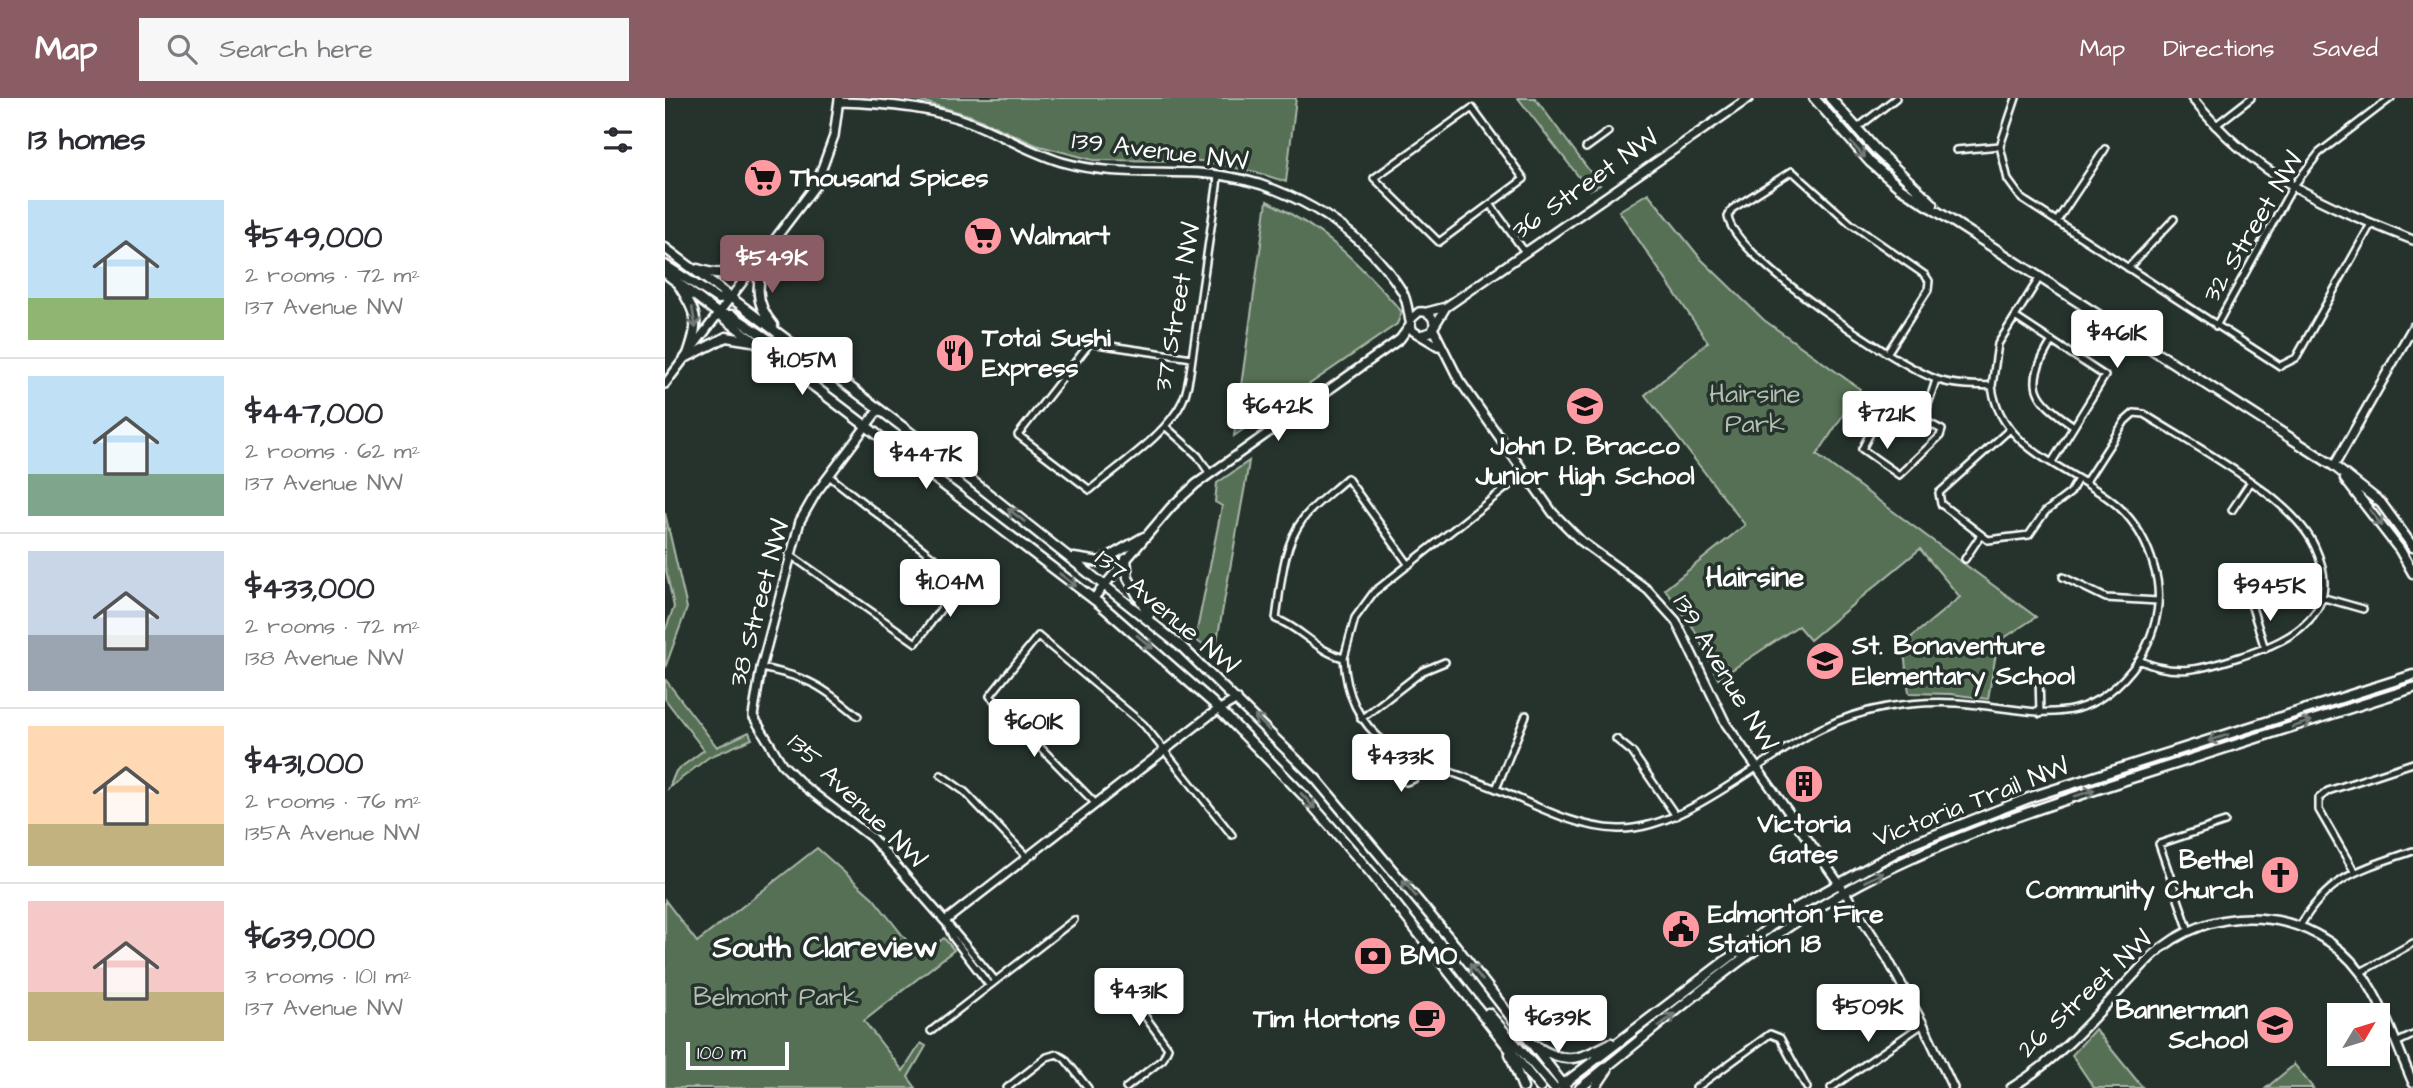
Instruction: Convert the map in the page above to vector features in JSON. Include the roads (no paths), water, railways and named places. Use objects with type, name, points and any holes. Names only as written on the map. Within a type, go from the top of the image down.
[{"type":"main road","points":[[1814,98],[1870,162],[1899,187],[2334,466],[2381,503],[2413,547]]},
{"type":"main road","points":[[1831,98],[1856,129],[1942,213]]},
{"type":"main road","name":"137 Avenue NW","points":[[665,248],[1152,620],[1237,699],[1316,779],[1387,861],[1531,1043],[1561,1087]]},
{"type":"main road","points":[[690,267],[727,275],[739,271],[766,254]]},
{"type":"main road","points":[[766,254],[758,278],[757,295],[768,319],[782,335]]},
{"type":"main road","points":[[665,265],[718,299],[732,298]]},
{"type":"main road","name":"137 Avenue NW","points":[[665,273],[1093,598],[1166,660],[1304,796],[1372,874],[1540,1088]]},
{"type":"main road","points":[[676,282],[696,316],[696,333],[687,357]]},
{"type":"main road","points":[[720,315],[731,314],[819,373],[834,376]]},
{"type":"main road","points":[[687,357],[726,337],[757,342]]},
{"type":"main road","points":[[2334,466],[2372,512],[2413,573]]},
{"type":"main road","points":[[1070,557],[1100,562],[1144,537]]},
{"type":"main road","points":[[1126,559],[1128,578],[1152,620]]},
{"type":"main road","name":"Victoria Trail NW","points":[[1561,1087],[1765,929],[1838,882],[1932,834],[2034,796],[2400,680],[2413,673]]},
{"type":"main road","name":"Victoria Trail NW","points":[[1580,1088],[1777,936],[1845,892],[1980,829],[2410,689]]},
{"type":"main road","points":[[1457,981],[1561,1087]]},
{"type":"main road","points":[[1531,1043],[1549,1055],[1570,1060],[1585,1056],[1626,1036]]},
{"type":"main road","points":[[1507,1045],[1523,1088]]},
{"type":"main road","points":[[1595,1088],[1613,1062]]},
{"type":"street","name":"36 Street NW","points":[[1425,312],[1446,307],[1749,98]]},
{"type":"street","points":[[1856,129],[1896,98]]},
{"type":"street","points":[[2017,98],[2000,146],[2008,180],[2022,199],[2280,366],[2296,358],[2371,224]]},
{"type":"street","points":[[2192,98],[2214,126],[2292,188],[2413,240]]},
{"type":"street","points":[[2214,126],[2251,98]]},
{"type":"street","name":"32 Street NW","points":[[2216,326],[2292,188],[2319,153],[2391,98]]},
{"type":"street","points":[[665,384],[766,254],[822,173],[834,136],[839,100]]},
{"type":"street","name":"139 Avenue NW","points":[[839,100],[903,107],[960,119],[1038,153],[1085,167],[1129,173],[1218,175],[1270,188],[1318,211],[1376,259],[1405,298],[1425,312]]},
{"type":"street","points":[[1472,108],[1524,179],[1490,204],[1439,242],[1374,178],[1472,108]]},
{"type":"street","points":[[1586,148],[1608,132]]},
{"type":"street","points":[[1956,150],[2000,146]]},
{"type":"street","points":[[2057,221],[2105,149]]},
{"type":"street","points":[[1888,352],[1929,290],[1929,281],[1923,273],[1850,223],[1792,172],[1737,206],[1728,216],[1734,230],[1785,281],[1834,318],[1888,352],[1936,380],[1992,386]]},
{"type":"street","name":"37 Street NW","points":[[1192,358],[1090,343],[1018,435],[1090,490],[1165,426],[1184,398],[1192,358],[1218,175]]},
{"type":"street","points":[[1490,204],[1525,251]]},
{"type":"street","points":[[2128,268],[2174,219]]},
{"type":"street","points":[[1525,473],[1374,592],[1362,607],[1351,629],[1344,658],[1348,691],[1361,719],[1379,738],[1408,755],[1578,822],[1603,828],[1639,828],[1676,816],[1822,728],[1886,707],[1959,703],[2040,714],[2073,709],[2104,695],[2139,660],[2153,632],[2158,601],[2156,572],[2138,530],[2119,507],[2009,430],[1998,413],[1992,386],[1996,349],[2040,277]]},
{"type":"street","name":"139 Avenue NW","points":[[1405,298],[1411,322]]},
{"type":"street","name":"36 Street NW","points":[[1434,327],[1446,307]]},
{"type":"street","points":[[1093,598],[1171,507],[1210,474],[1400,338],[1416,313],[1425,312],[1433,317],[1434,327],[1428,334],[1400,338]]},
{"type":"street","points":[[2015,317],[2105,376],[2052,462]]},
{"type":"street","points":[[1411,322],[1418,334]]},
{"type":"street","name":"139 Avenue NW","points":[[1434,327],[1441,349],[1525,473],[1566,528],[1649,590],[1671,614],[1686,638],[1719,713],[1845,892],[1886,956],[1923,1024],[1953,1088]]},
{"type":"street","points":[[2334,466],[2413,327]]},
{"type":"street","name":"139 Avenue NW","points":[[1418,334],[1441,349]]},
{"type":"street","points":[[2052,341],[2036,372],[2037,393],[2045,406],[2074,425]]},
{"type":"street","points":[[1923,420],[1936,380]]},
{"type":"street","points":[[1887,400],[1923,420],[1942,430],[1940,436],[1899,475],[1862,449],[1887,400]]},
{"type":"street","name":"38 Street NW","points":[[767,744],[753,716],[761,668],[789,554],[800,521],[829,476],[879,409]]},
{"type":"street","points":[[2085,483],[2125,421],[2134,413],[2144,414],[2280,504],[2308,533],[2321,564],[2321,597],[2302,629],[2282,643],[2191,671],[2163,669],[2139,660]]},
{"type":"street","points":[[1165,426],[1198,456],[1210,474]]},
{"type":"street","points":[[2009,430],[1939,493],[1941,504],[1981,535],[1995,541],[2029,535],[2045,512],[2070,493],[2078,479]]},
{"type":"street","points":[[789,554],[916,643],[962,580],[829,476]]},
{"type":"street","points":[[1344,658],[1328,653],[1288,623],[1276,619],[1284,562],[1303,517],[1347,478],[1409,565]]},
{"type":"street","points":[[2232,510],[2250,483]]},
{"type":"street","points":[[1965,559],[1981,535]]},
{"type":"street","points":[[2063,577],[2106,598],[2158,601]]},
{"type":"street","points":[[2321,597],[2363,609]]},
{"type":"street","points":[[2251,604],[2265,649]]},
{"type":"street","points":[[1096,804],[990,696],[1038,636],[1144,725],[1232,835]]},
{"type":"street","points":[[1361,719],[1423,671],[1445,662]]},
{"type":"street","points":[[761,668],[800,676],[825,689],[858,716]]},
{"type":"street","points":[[2039,675],[2040,714]]},
{"type":"street","points":[[945,921],[1218,709],[1237,699]]},
{"type":"street","points":[[1496,789],[1526,715]]},
{"type":"street","points":[[1616,739],[1632,752],[1676,816]]},
{"type":"street","name":"135 Avenue NW","points":[[767,744],[804,786],[871,838],[896,863],[995,981]]},
{"type":"street","points":[[1408,755],[1402,776],[1406,782],[1416,777],[1423,761]]},
{"type":"street","points":[[2354,871],[2319,810],[2319,799],[2328,791],[2413,763]]},
{"type":"street","points":[[941,775],[965,792],[1027,857]]},
{"type":"street","name":"26 Street NW","points":[[2189,931],[2159,844],[2225,822]]},
{"type":"street","points":[[2300,926],[2320,896],[2354,871],[2413,851]]},
{"type":"street","name":"26 Street NW","points":[[2011,1088],[2063,1050],[2151,958],[2189,931],[2235,918],[2267,918],[2300,926],[2337,947],[2361,972],[2413,1083]]},
{"type":"street","points":[[931,1031],[1074,920]]},
{"type":"street","name":"135 Avenue NW","points":[[945,921],[953,938],[989,985]]},
{"type":"street","points":[[2361,972],[2413,943]]},
{"type":"street","points":[[1126,1088],[1163,1059],[1168,1048],[1132,998]]},
{"type":"street","points":[[1831,1088],[1923,1024]]},
{"type":"street","points":[[1696,1088],[1763,1036],[1773,1034],[1782,1042],[1807,1088]]},
{"type":"street","points":[[2396,1043],[2413,1035]]},
{"type":"street","points":[[1007,1088],[1047,1057],[1057,1054],[1065,1059],[1088,1088]]},
{"type":"place","name":"Thousand Spices","points":[[763,178]]},
{"type":"place","name":"Walmart","points":[[983,236]]},
{"type":"place","name":"Totai Sushi Express","points":[[955,353]]},
{"type":"place","name":"John D. Bracco Junior High School","points":[[1585,406]]},
{"type":"place","name":"St. Bonaventure Elementary School","points":[[1825,661]]},
{"type":"place","name":"Victoria Gates","points":[[1804,784]]},
{"type":"place","name":"Bethel Community Church","points":[[2280,875]]},
{"type":"place","name":"Edmonton Fire Station 18","points":[[1681,929]]},
{"type":"place","name":"BMO","points":[[1373,956]]},
{"type":"place","name":"Tim Hortons","points":[[1427,1019]]},
{"type":"place","name":"Bannerman School","points":[[2275,1025]]},
{"type":"district","name":"Hairsine","points":[[1755,577]]},
{"type":"district","name":"South Clareview","points":[[825,948]]},
{"type":"park label","name":"Hairsine Park","points":[[1755,409]]},
{"type":"park label","name":"Belmont Park","points":[[776,997]]}]
